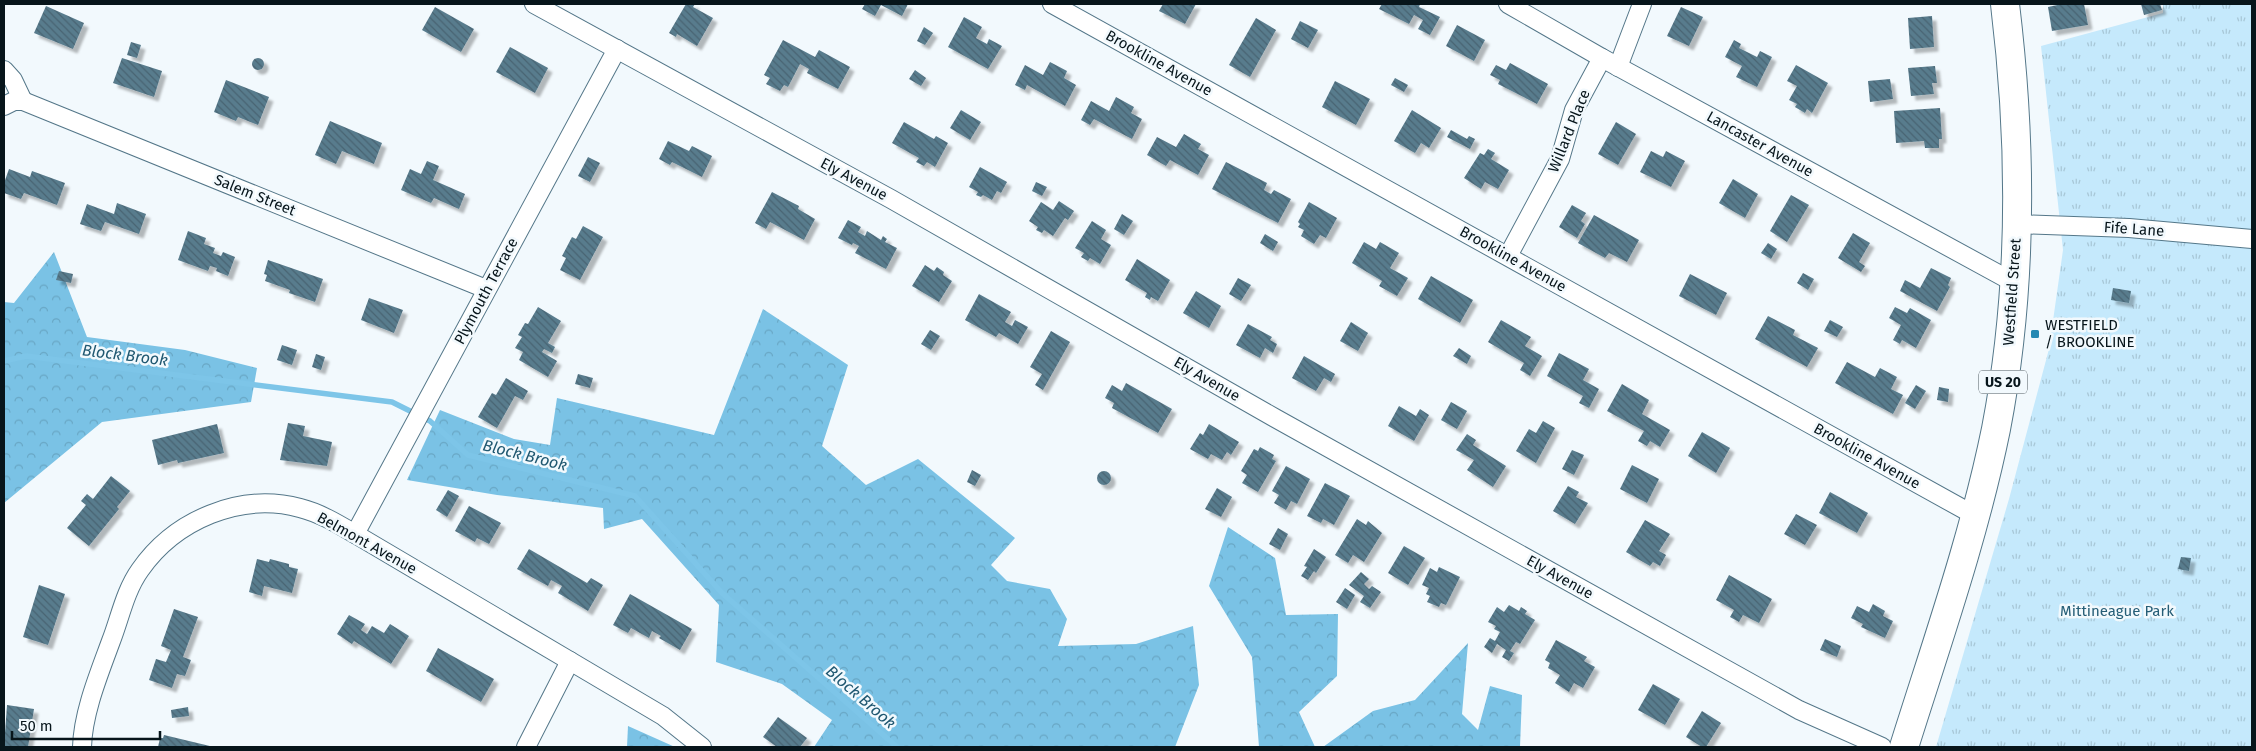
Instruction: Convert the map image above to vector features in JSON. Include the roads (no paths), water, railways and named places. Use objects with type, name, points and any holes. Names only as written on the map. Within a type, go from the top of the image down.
[{"type":"main road","name":"Westfield Street","points":[[1904,747],[1974,515],[2000,407],[2013,282],[2016,224],[2014,111],[2004,4]]},
{"type":"street","name":"Ely Avenue","points":[[534,4],[892,199],[1275,418],[1799,710],[1882,747]]},
{"type":"street","name":"Brookline Avenue","points":[[1052,4],[1974,515]]},
{"type":"street","name":"Lancaster Avenue","points":[[1508,4],[1618,67],[2013,282]]},
{"type":"street","points":[[1618,67],[1642,4]]},
{"type":"street","name":"Plymouth Terrace","points":[[355,534],[617,49]]},
{"type":"street","name":"Willard Place","points":[[1508,256],[1560,159],[1574,110],[1602,58]]},
{"type":"street","points":[[4,70],[13,80],[24,100],[14,101],[4,106]]},
{"type":"street","name":"Salem Street","points":[[24,100],[486,289]]},
{"type":"street","name":"Fife Lane","points":[[2016,224],[2129,228],[2252,239]]},
{"type":"street","name":"Belmont Avenue","points":[[82,747],[84,728],[95,690],[130,589],[139,572],[150,558],[176,535],[202,517],[216,511],[256,504],[300,508],[319,515],[355,534],[663,716],[702,747]]},
{"type":"street","points":[[526,747],[570,661]]},
{"type":"waterway","name":"Block Brook","points":[[4,361],[26,356],[392,402],[430,421],[468,455],[635,496],[722,593],[897,747]]},
{"type":"place","name":"WESTFIELD / BROOKLINE","points":[[2035,334]]},
{"type":"park label","name":"Mittineague Park","points":[[2117,611]]}]
